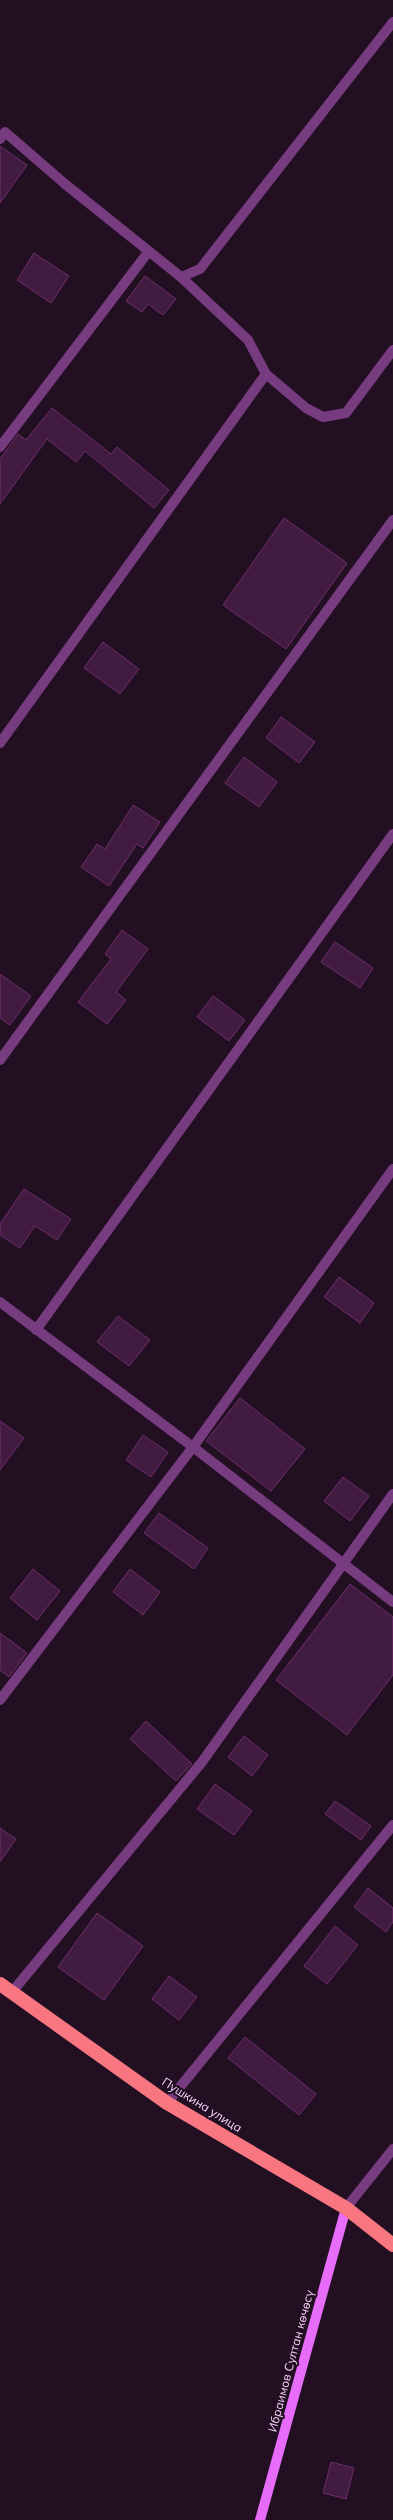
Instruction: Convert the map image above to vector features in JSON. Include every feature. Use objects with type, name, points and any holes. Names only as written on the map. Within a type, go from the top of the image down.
[{"type":"highway","name":"Пушкина улица","points":[[0,1984],[168,2103],[346,2208],[393,2245]]},
{"type":"main road","name":"Ибраимов Султан көчөсү","points":[[260,2520],[346,2208]]},
{"type":"street","points":[[181,277],[200,269],[393,22]]},
{"type":"street","points":[[0,139],[6,132],[65,184],[181,277],[248,340],[266,374],[306,408],[323,417],[346,413],[393,350]]},
{"type":"street","points":[[0,447],[149,251]]},
{"type":"street","points":[[0,742],[266,374]]},
{"type":"street","points":[[0,1060],[393,520]]},
{"type":"street","points":[[36,1330],[393,834]]},
{"type":"street","points":[[0,1700],[193,1447],[393,1169]]},
{"type":"street","points":[[0,1302],[193,1447],[393,1602]]},
{"type":"street","points":[[12,1992],[202,1762],[342,1562],[393,1494]]},
{"type":"street","points":[[168,2103],[393,1825]]},
{"type":"street","points":[[346,2208],[393,2149]]},
{"type":"building","points":[[0,146],[27,165],[0,203]]},
{"type":"building","points":[[34,253],[69,276],[51,303],[17,280]]},
{"type":"building","points":[[145,276],[176,299],[163,315],[148,304],[142,312],[126,301]]},
{"type":"building","points":[[52,408],[111,454],[117,447],[169,490],[154,508],[85,451],[76,462],[47,439],[0,504],[0,459],[18,434],[26,440]]},
{"type":"building","points":[[284,518],[347,563],[286,649],[223,605]]},
{"type":"building","points":[[103,642],[139,669],[120,694],[84,668]]},
{"type":"building","points":[[281,717],[315,742],[299,763],[266,738]]},
{"type":"building","points":[[244,757],[277,782],[259,807],[225,783]]},
{"type":"building","points":[[133,805],[160,822],[143,848],[137,844],[109,886],[81,867],[97,844],[105,849]]},
{"type":"building","points":[[122,930],[148,949],[116,992],[126,1000],[107,1024],[78,1002],[111,959],[105,954]]},
{"type":"building","points":[[335,942],[373,968],[360,988],[321,962]]},
{"type":"building","points":[[0,974],[31,996],[10,1025],[0,1018]]},
{"type":"building","points":[[213,996],[245,1020],[229,1041],[197,1017]]},
{"type":"building","points":[[24,1189],[71,1219],[57,1240],[35,1226],[20,1248],[0,1235],[0,1224]]},
{"type":"building","points":[[339,1277],[374,1303],[360,1323],[324,1297]]},
{"type":"building","points":[[118,1316],[150,1340],[129,1366],[97,1342]]},
{"type":"building","points":[[240,1398],[305,1449],[271,1491],[206,1441]]},
{"type":"building","points":[[0,1421],[24,1438],[0,1470]]},
{"type":"building","points":[[143,1435],[168,1452],[151,1477],[126,1460]]},
{"type":"building","points":[[343,1477],[369,1496],[350,1521],[324,1501]]},
{"type":"building","points":[[159,1513],[208,1548],[194,1569],[144,1533]]},
{"type":"building","points":[[33,1569],[60,1591],[37,1620],[10,1598]]},
{"type":"building","points":[[130,1569],[160,1592],[143,1615],[113,1592]]},
{"type":"building","points":[[350,1584],[393,1617],[393,1675],[347,1735],[276,1680]]},
{"type":"building","points":[[0,1633],[27,1653],[9,1677],[0,1670]]},
{"type":"building","points":[[146,1721],[192,1764],[176,1781],[130,1739]]},
{"type":"building","points":[[244,1736],[268,1755],[252,1776],[228,1757]]},
{"type":"building","points":[[215,1784],[252,1811],[234,1835],[197,1809]]},
{"type":"building","points":[[335,1801],[371,1826],[361,1840],[325,1814]]},
{"type":"building","points":[[0,1828],[16,1839],[0,1862]]},
{"type":"building","points":[[368,1888],[393,1908],[393,1922],[386,1932],[354,1907]]},
{"type":"building","points":[[97,1913],[143,1946],[104,2000],[58,1967]]},
{"type":"building","points":[[335,1926],[358,1945],[327,1984],[304,1966]]},
{"type":"building","points":[[169,1976],[197,1997],[179,2020],[152,1999]]},
{"type":"building","points":[[245,2037],[316,2094],[299,2115],[228,2058]]},
{"type":"building","points":[[331,2462],[354,2468],[346,2499],[323,2493]]}]
